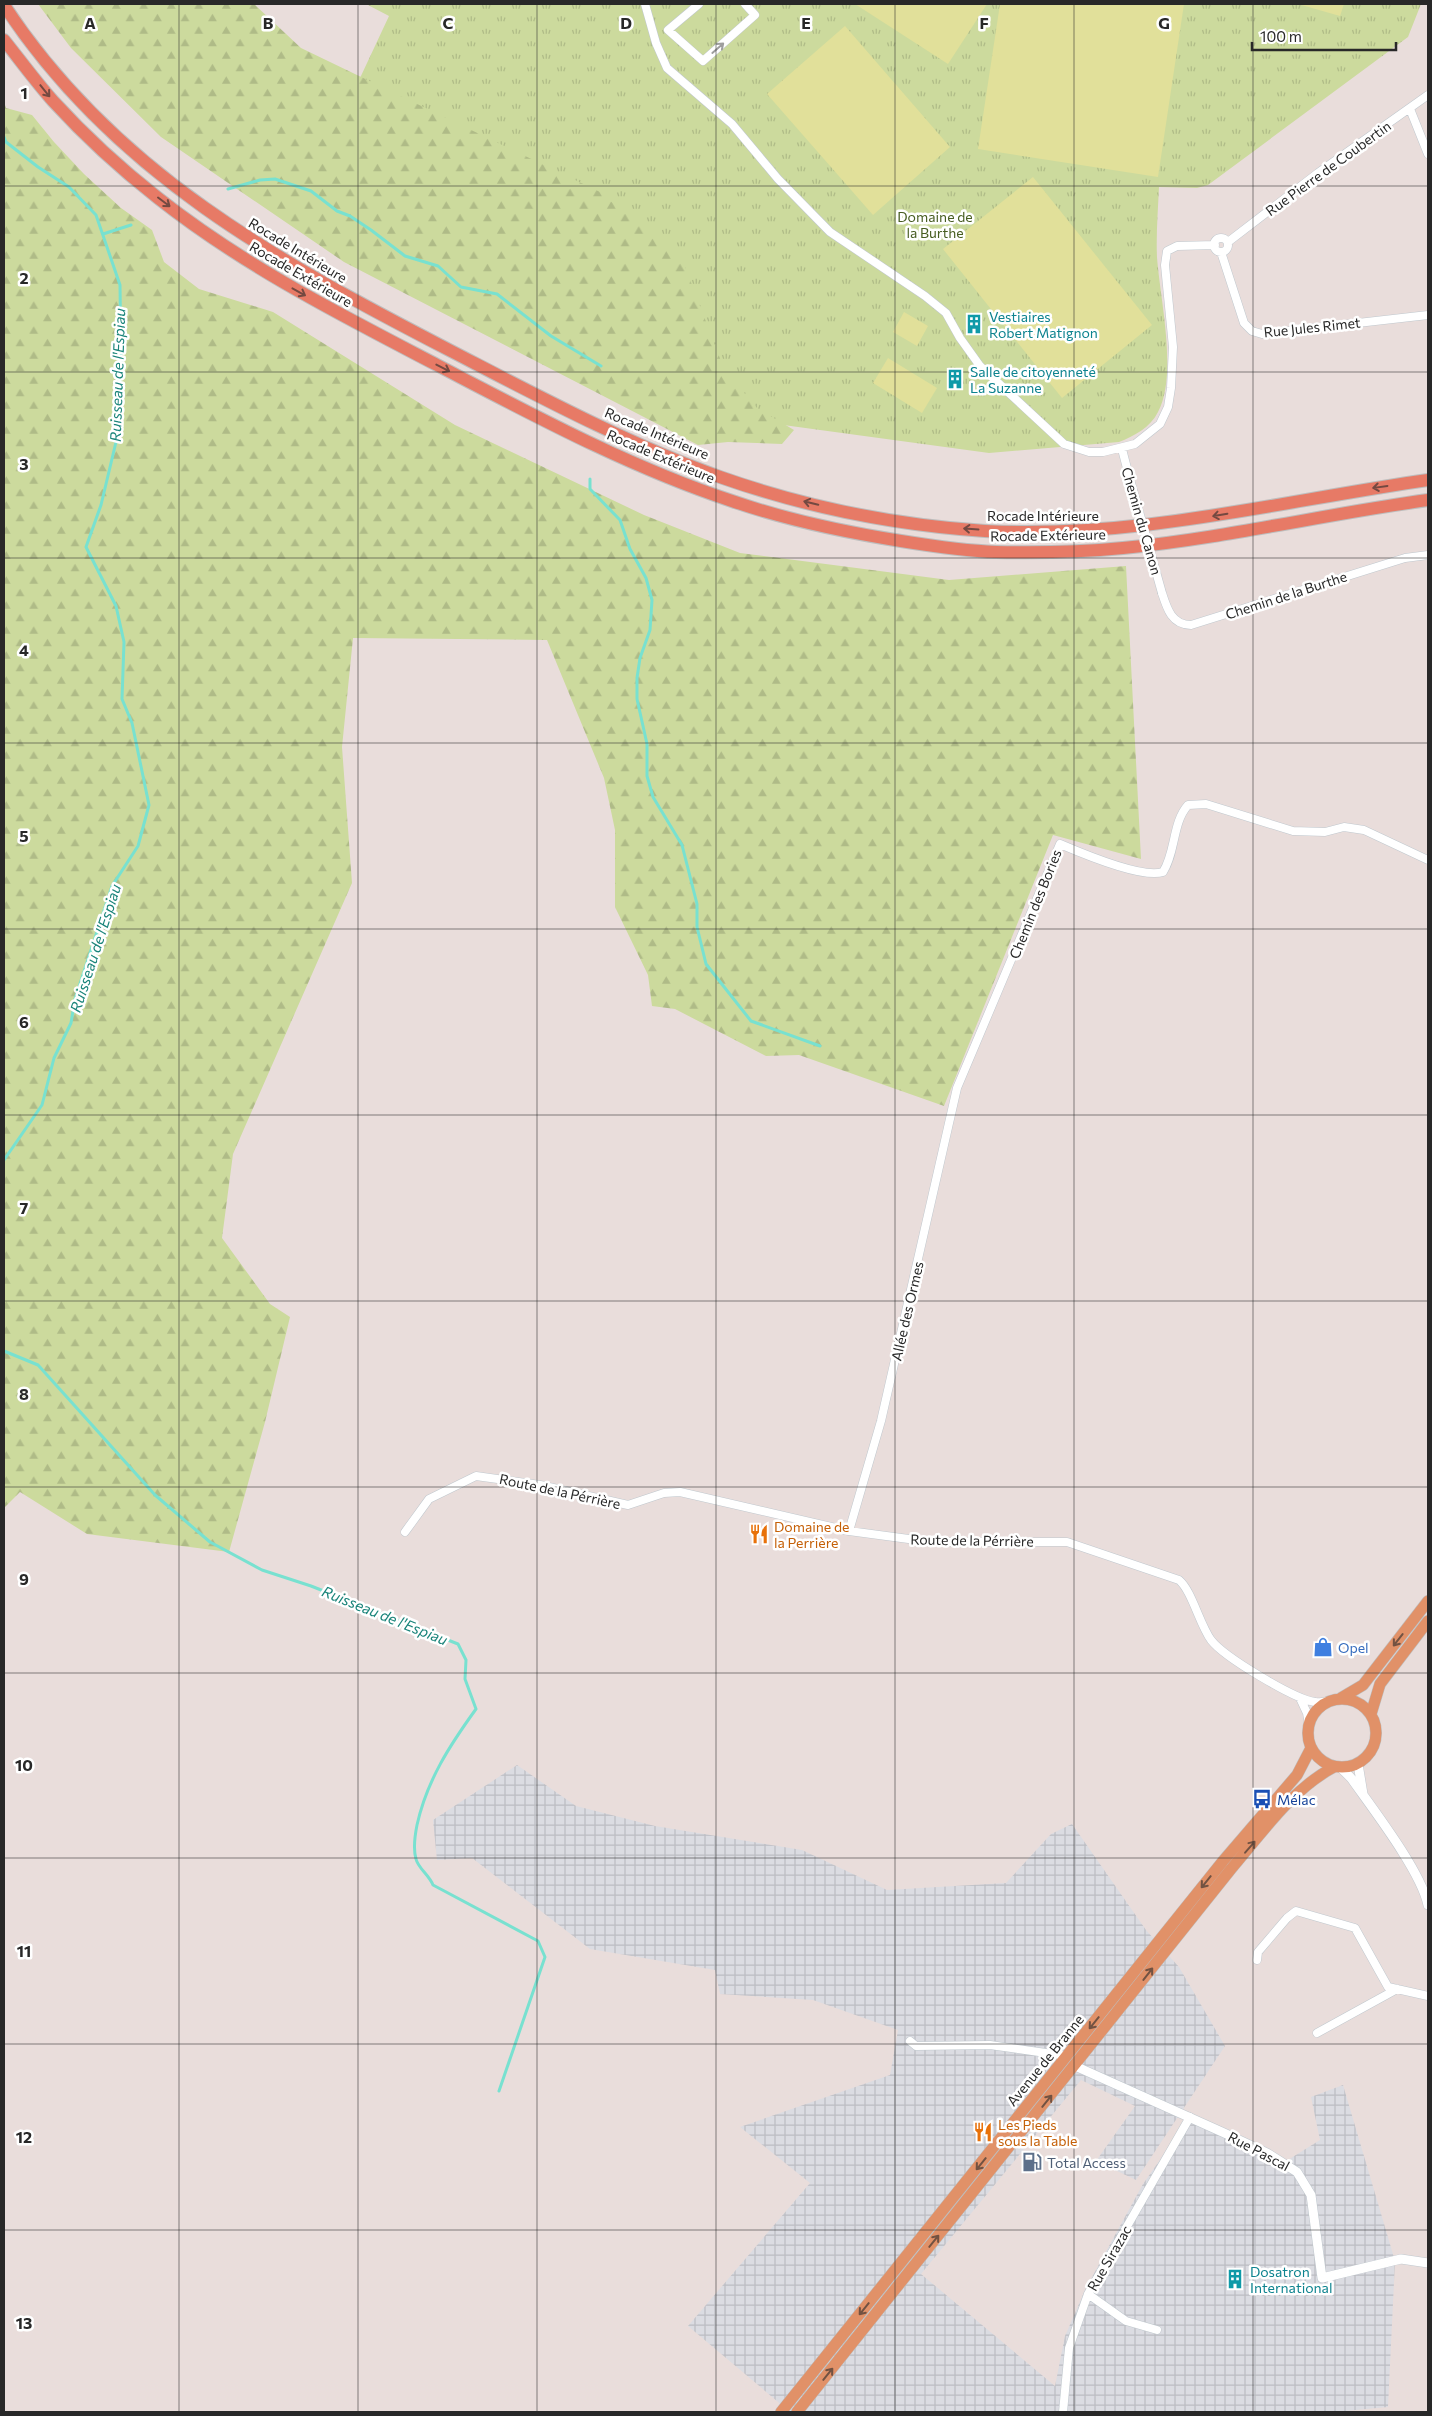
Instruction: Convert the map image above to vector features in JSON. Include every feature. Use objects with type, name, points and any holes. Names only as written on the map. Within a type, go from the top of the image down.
[{"type":"highway","name":"Rocade Intérieure","points":[[4,5],[21,32],[65,85],[115,136],[174,187],[231,227],[365,306],[526,390],[634,442],[720,477],[847,512],[926,526],[988,531],[1058,532],[1153,526],[1428,480]]},
{"type":"highway","name":"Rocade Extérieure","points":[[4,40],[52,100],[115,163],[160,200],[228,248],[290,287],[352,321],[547,422],[630,460],[731,501],[848,533],[933,546],[993,552],[1122,548],[1211,536],[1354,510],[1428,500]]},
{"type":"main road","points":[[1336,1700],[1353,1700],[1363,1705],[1371,1714],[1376,1724],[1377,1736],[1374,1747],[1367,1757],[1358,1764],[1338,1767],[1325,1763],[1311,1748],[1308,1732],[1313,1714],[1321,1706],[1362,1685],[1428,1601]]},
{"type":"main road","points":[[1371,1714],[1380,1684],[1428,1621]]},
{"type":"main road","name":"Avenue de Branne","points":[[781,2412],[1223,1861],[1296,1775],[1311,1748]]},
{"type":"main road","name":"Avenue de Branne","points":[[797,2412],[1231,1869],[1289,1802],[1317,1776],[1338,1767]]},
{"type":"street","points":[[645,4],[656,43],[667,68],[732,124],[778,179],[830,232],[925,296],[946,313],[960,338],[980,366],[1064,444],[1090,452],[1122,449],[1134,444],[1160,424],[1168,407],[1173,347],[1164,265],[1167,251],[1177,246],[1214,245],[1220,238],[1228,242],[1227,249],[1221,252],[1216,250],[1214,245]]},
{"type":"street","points":[[699,4],[668,30],[704,61],[755,15],[746,4]]},
{"type":"street","name":"Rue Pierre de Coubertin","points":[[1228,242],[1318,173],[1428,95]]},
{"type":"street","points":[[1410,109],[1428,154]]},
{"type":"street","name":"Rue Jules Rimet","points":[[1221,252],[1244,324],[1252,331],[1262,334],[1428,315]]},
{"type":"street","name":"Chemin du Canon","points":[[1122,449],[1162,593]]},
{"type":"street","name":"Chemin de la Burthe","points":[[1162,593],[1170,614],[1178,623],[1192,625],[1405,558],[1428,555]]},
{"type":"street","name":"Chemin des Bories","points":[[957,1088],[1060,844],[1090,856],[1136,870],[1157,874],[1163,872],[1169,863],[1181,812],[1188,805],[1206,804],[1293,831],[1325,832],[1344,827],[1364,830],[1428,860]]},
{"type":"street","name":"Allée des Ormes","points":[[849,1531],[881,1421],[948,1117],[957,1088]]},
{"type":"street","name":"Route de la Pérrière","points":[[405,1532],[428,1498],[476,1476],[540,1485],[628,1505],[664,1493],[680,1492],[849,1531],[931,1542],[1067,1542],[1179,1580],[1185,1585],[1195,1611],[1212,1642],[1235,1661],[1300,1698]]},
{"type":"street","points":[[1300,1698],[1316,1703],[1336,1700]]},
{"type":"street","points":[[1300,1698],[1307,1713],[1309,1724]]},
{"type":"street","points":[[1358,1764],[1364,1797]]},
{"type":"street","points":[[1338,1767],[1364,1797],[1410,1865],[1427,1897],[1428,1905]]},
{"type":"street","points":[[1257,1960],[1258,1952],[1296,1910],[1355,1928],[1388,1988],[1428,1996]]},
{"type":"street","points":[[1317,2033],[1397,1989]]},
{"type":"street","points":[[910,2041],[916,2046],[990,2045],[1067,2056]]},
{"type":"street","name":"Rue Pascal","points":[[1075,2066],[1266,2153],[1297,2172],[1311,2195],[1322,2278],[1401,2259],[1428,2264]]},
{"type":"street","name":"Rue Sirazac","points":[[1063,2412],[1069,2348],[1088,2294],[1190,2117]]},
{"type":"street","points":[[1088,2294],[1126,2321],[1157,2330]]},
{"type":"shaded area","points":[[855,4],[987,4],[948,64]]},
{"type":"shaded area","points":[[1000,4],[1184,4],[1158,177],[978,149]]},
{"type":"shaded area","points":[[1298,4],[1344,4],[1340,16]]},
{"type":"shaded area","points":[[845,26],[950,147],[873,215],[767,94]]},
{"type":"shaded area","points":[[1033,177],[1152,325],[1062,398],[943,249]]},
{"type":"shaded area","points":[[904,312],[928,326],[917,346],[893,332]]},
{"type":"shaded area","points":[[888,358],[937,388],[922,413],[873,383]]},
{"type":"shaded area","points":[[517,1765],[576,1806],[655,1826],[802,1850],[887,1890],[1006,1883],[1051,1834],[1072,1824],[1146,1930],[1179,1967],[1225,2046],[1136,2180],[1096,2161],[1135,2106],[1081,2080],[921,2274],[1055,2386],[1065,2336],[1086,2288],[1143,2184],[1190,2117],[1283,2163],[1320,2140],[1311,2097],[1343,2085],[1395,2261],[1388,2407],[1335,2412],[790,2412],[688,2326],[810,2183],[740,2127],[890,2075],[898,2030],[813,2000],[720,1994],[715,1970],[590,1949],[472,1858],[437,1860],[433,1820]]},
{"type":"green space","points":[[38,4],[254,4],[301,48],[600,192],[684,264],[724,369],[757,408],[794,430],[782,444],[728,442],[698,445],[344,262],[161,137],[71,48]]},
{"type":"green space","name":"Domaine de la Burthe","points":[[366,4],[1421,4],[1408,37],[1208,185],[1197,188],[1159,187],[1157,257],[1166,336],[1167,378],[1164,396],[1158,412],[1151,423],[1136,434],[1119,442],[989,453],[776,424],[324,155],[389,16]]},
{"type":"green space","points":[[4,102],[6,108],[32,115],[84,174],[121,208],[152,230],[164,262],[199,289],[273,312],[455,425],[644,515],[740,553],[949,580],[1126,566],[1141,859],[1053,835],[944,1106],[799,1055],[766,1056],[675,1009],[652,1006],[648,975],[615,907],[615,830],[604,778],[547,640],[353,638],[342,747],[352,883],[233,1154],[222,1238],[270,1304],[290,1317],[265,1422],[229,1552],[87,1534],[20,1492],[4,1508]]},
{"type":"waterway","name":"Ruisseau de l'Espiau","points":[[4,137],[6,142],[38,167],[69,187],[96,215],[120,285],[121,361],[116,442],[101,505],[86,547],[116,606],[124,642],[122,699],[132,723],[149,805],[138,846],[112,886],[75,999],[71,1023],[54,1058],[42,1105],[4,1160]]},
{"type":"waterway","points":[[228,189],[260,180],[275,179],[311,191],[337,211],[350,216],[371,230],[405,256],[438,266],[461,287],[497,294],[551,336],[601,366]]},
{"type":"waterway","points":[[103,234],[131,225]]},
{"type":"waterway","points":[[590,479],[590,489],[620,520],[630,549],[646,578],[652,600],[650,630],[640,658],[637,678],[637,699],[647,744],[647,776],[653,797],[682,845],[697,904],[697,927],[706,964],[751,1021],[820,1046]]},
{"type":"waterway","name":"Ruisseau de l'Espiau","points":[[4,1351],[38,1365],[155,1495],[210,1542],[262,1570],[311,1586],[458,1644],[466,1660],[465,1679],[476,1709],[457,1736],[433,1778],[417,1825],[415,1855],[421,1869],[433,1885],[538,1941],[545,1957],[499,2091]]},
{"type":"place","name":"Vestiaires Robert Matignon","points":[[974,324]]},
{"type":"place","name":"Salle de citoyenneté La Suzanne","points":[[955,379]]},
{"type":"place","name":"Domaine de la Perrière","points":[[759,1534]]},
{"type":"place","name":"Opel","points":[[1323,1647]]},
{"type":"place","name":"Mélac","points":[[1262,1799]]},
{"type":"place","name":"Les Pieds sous la Table","points":[[983,2132]]},
{"type":"place","name":"Total Access","points":[[1032,2162]]},
{"type":"place","name":"Dosatron International","points":[[1235,2279]]}]
